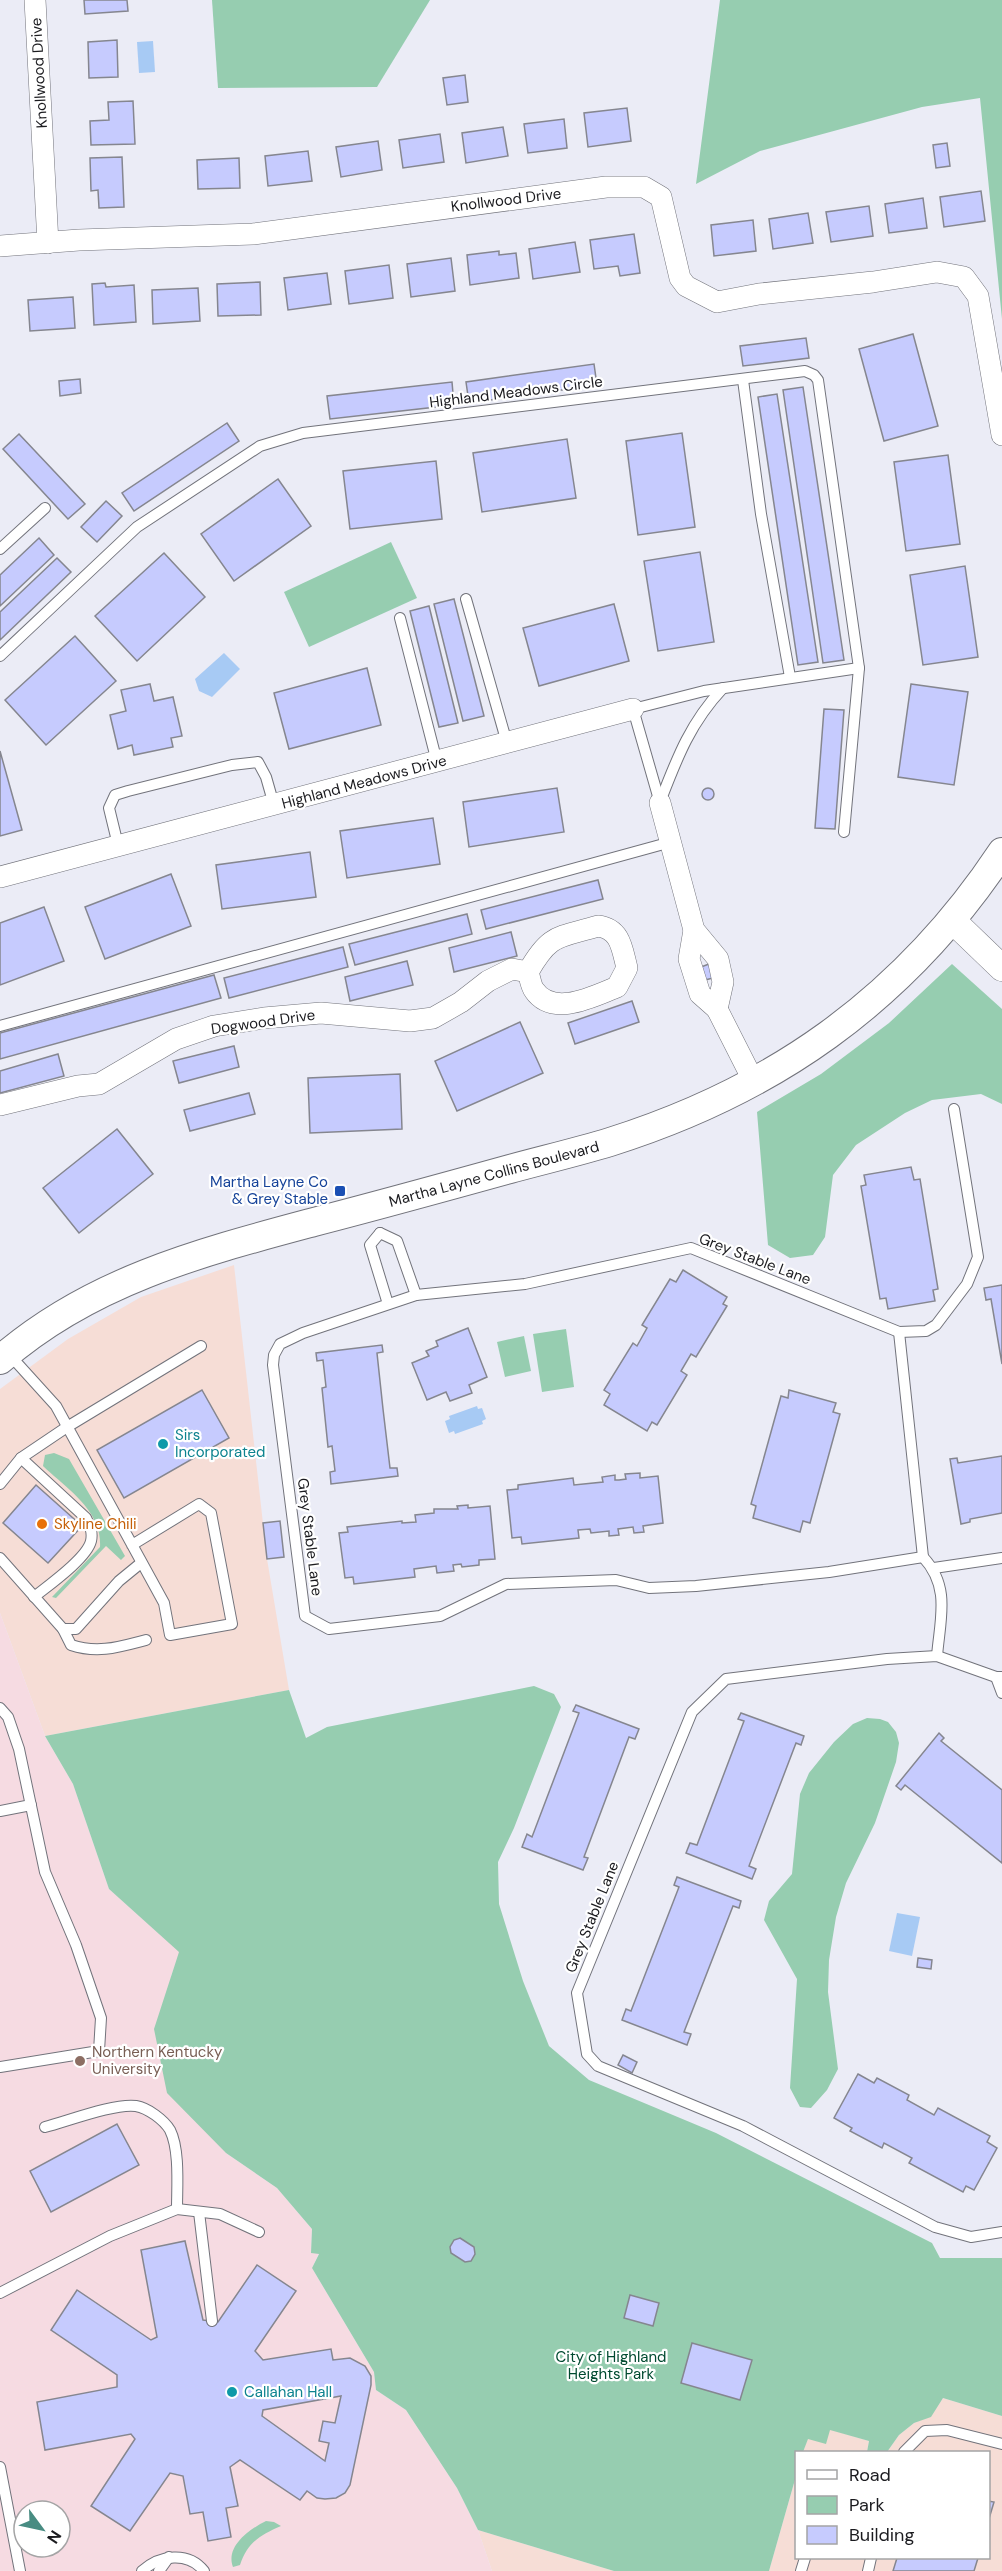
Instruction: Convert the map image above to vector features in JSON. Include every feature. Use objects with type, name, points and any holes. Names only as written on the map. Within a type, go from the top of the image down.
[{"type":"main road","name":"Martha Layne Collins Boulevard","points":[[4,1356],[50,1320],[76,1305],[169,1264],[255,1238],[376,1220],[611,1142],[696,1109],[753,1080],[826,1037],[893,982],[952,921],[1002,852]]},
{"type":"street","name":"Knollwood Drive","points":[[35,0],[48,243],[253,234],[528,196],[626,185],[644,187],[661,197],[680,278],[686,286],[717,302],[759,294],[937,272],[964,277],[978,296],[1002,435]]},
{"type":"street","points":[[0,246],[48,243]]},
{"type":"street","name":"Highland Meadows Drive","points":[[0,877],[437,763],[633,709]]},
{"type":"street","points":[[660,803],[694,930],[689,959],[700,994],[717,1010],[753,1080]]},
{"type":"street","points":[[952,921],[1002,968]]},
{"type":"street","points":[[598,926],[606,927],[618,936],[627,968],[617,987],[570,1005],[542,997],[534,990],[528,972],[539,953],[552,940],[598,926]]},
{"type":"street","name":"Dogwood Drive","points":[[0,1105],[78,1086],[99,1084],[176,1039],[214,1026],[264,1018],[321,1013],[410,1021],[433,1018],[461,1002],[488,981],[512,969],[528,972]]},
{"type":"lane","name":"Highland Meadows Circle","points":[[0,657],[137,527],[260,446],[303,433],[805,371],[814,375],[818,380],[859,668],[844,832]]},
{"type":"lane","points":[[743,380],[761,514],[790,677]]},
{"type":"lane","points":[[0,549],[45,508]]},
{"type":"lane","points":[[466,599],[507,743]]},
{"type":"lane","points":[[400,618],[437,763]]},
{"type":"lane","points":[[660,803],[633,709],[723,688],[859,668]]},
{"type":"lane","points":[[660,803],[678,755],[702,710],[723,688]]},
{"type":"lane","points":[[118,845],[110,808],[115,795],[140,788],[232,765],[258,762],[266,777],[273,805]]},
{"type":"lane","points":[[0,1026],[671,842]]},
{"type":"lane","name":"Grey Stable Lane","points":[[923,1557],[829,1572],[696,1587],[649,1588],[616,1580],[506,1584],[440,1616],[329,1629],[305,1616],[273,1365],[274,1355],[280,1344],[303,1333],[416,1295],[525,1284],[692,1248],[899,1332],[926,1331],[936,1325],[967,1284],[978,1257],[954,1109]]},
{"type":"lane","points":[[376,1220],[398,1241],[416,1295]]},
{"type":"lane","points":[[376,1220],[370,1245],[388,1304]]},
{"type":"lane","points":[[899,1332],[923,1557],[934,1569],[943,1597],[937,1656]]},
{"type":"lane","points":[[0,1484],[21,1458],[67,1427],[201,1346]]},
{"type":"lane","points":[[4,1356],[56,1406],[141,1563],[164,1603],[170,1635],[232,1624],[211,1513],[200,1504],[132,1545]]},
{"type":"lane","points":[[21,1458],[86,1518],[92,1530],[91,1543],[78,1559],[34,1597]]},
{"type":"lane","points":[[0,1558],[63,1629],[71,1645],[84,1650],[107,1651],[146,1640]]},
{"type":"lane","points":[[934,1569],[1002,1558]]},
{"type":"lane","points":[[63,1629],[76,1629],[118,1581],[141,1563]]},
{"type":"lane","name":"Grey Stable Lane","points":[[1002,1693],[999,1677],[937,1656],[887,1659],[726,1679],[692,1712],[577,1993],[587,2054],[598,2066],[743,2127],[935,2227],[971,2237],[1002,2232]]},
{"type":"lane","points":[[0,1708],[9,1717],[17,1743],[45,1872],[76,1945],[101,2018],[99,2051],[0,2067]]},
{"type":"lane","points":[[0,1810],[31,1805]]},
{"type":"lane","points":[[45,2127],[104,2111],[136,2106],[151,2112],[170,2130],[176,2158],[177,2209]]},
{"type":"lane","points":[[0,2293],[110,2236],[177,2209],[220,2214],[259,2232]]},
{"type":"lane","points":[[199,2212],[212,2321]]},
{"type":"lane","points":[[905,2451],[925,2431],[947,2430],[1002,2444]]},
{"type":"lane","points":[[0,2467],[20,2571]]},
{"type":"lane","points":[[159,2571],[170,2557]]},
{"type":"lane","points":[[142,2571],[153,2561],[170,2557],[186,2557],[204,2571]]},
{"type":"shaded area","points":[[234,1265],[267,1559],[289,1690],[45,1736],[0,1613],[0,1389],[68,1339],[141,1297]]},
{"type":"shaded area","name":"Northern Kentucky University","points":[[0,1613],[45,1736],[73,1784],[109,1889],[180,1952],[171,1976],[226,2153],[277,2188],[312,2229],[311,2253],[319,2253],[312,2268],[374,2372],[376,2390],[406,2410],[457,2488],[478,2530],[492,2571],[0,2571]]},
{"type":"shaded area","points":[[943,2398],[1002,2416],[1002,2571],[769,2571],[795,2480],[795,2559],[990,2559],[990,2451],[888,2451],[899,2435],[914,2423],[931,2416]]},
{"type":"shaded area","points":[[829,2429],[869,2441],[867,2451],[803,2451],[808,2438]]},
{"type":"shaded area","points":[[478,2530],[614,2571],[492,2571]]},
{"type":"green space","points":[[212,0],[430,0],[377,87],[218,88]]},
{"type":"green space","points":[[720,0],[1002,0],[1002,319],[980,98],[922,107],[760,151],[696,184]]},
{"type":"green space","points":[[391,542],[417,598],[309,647],[284,592]]},
{"type":"green space","points":[[952,964],[1002,1009],[1002,1104],[981,1094],[932,1100],[905,1113],[856,1145],[833,1175],[825,1237],[813,1255],[790,1258],[768,1245],[757,1112],[821,1074],[889,1023]]},
{"type":"green space","points":[[566,1329],[574,1387],[542,1392],[533,1334]]},
{"type":"green space","points":[[524,1336],[531,1371],[505,1377],[497,1342]]},
{"type":"green space","points":[[54,1453],[69,1459],[125,1556],[121,1560],[106,1546],[56,1598],[52,1597],[100,1547],[99,1534],[89,1511],[43,1466],[45,1455]]},
{"type":"green space","name":"City of Highland Heights Park","points":[[534,1686],[554,1694],[561,1707],[514,1828],[498,1862],[499,1904],[523,1981],[549,2046],[589,2080],[716,2133],[932,2243],[940,2258],[1002,2258],[1002,2416],[943,2398],[931,2417],[914,2423],[899,2435],[888,2451],[867,2451],[869,2441],[830,2430],[826,2444],[808,2439],[803,2451],[795,2451],[795,2480],[769,2571],[614,2571],[478,2530],[457,2488],[406,2410],[376,2390],[374,2372],[312,2268],[319,2254],[311,2253],[312,2229],[277,2188],[226,2153],[167,2093],[154,2029],[179,1952],[109,1889],[73,1784],[45,1736],[289,1690],[306,1738],[327,1727]]},
{"type":"green space","points":[[867,1718],[888,1722],[896,1732],[899,1743],[896,1762],[875,1823],[846,1883],[836,1917],[829,1960],[828,1992],[838,2069],[827,2090],[811,2108],[800,2107],[790,2088],[797,1979],[764,1920],[769,1901],[792,1874],[800,1794],[809,1773],[834,1742],[853,1724]]},
{"type":"green space","points":[[266,2521],[281,2526],[255,2541],[246,2551],[240,2565],[233,2567],[231,2559],[240,2539]]},
{"type":"water","points":[[153,41],[155,72],[139,73],[137,42]]},
{"type":"water","points":[[224,653],[240,669],[212,697],[199,691],[195,679]]},
{"type":"water","points":[[477,1406],[478,1409],[482,1408],[486,1419],[482,1421],[483,1424],[455,1434],[454,1431],[449,1433],[445,1421],[450,1419],[449,1416]]},
{"type":"water","points":[[897,1913],[920,1917],[912,1956],[889,1951]]},
{"type":"building","points":[[84,0],[127,0],[128,11],[85,14]]},
{"type":"building","points":[[117,40],[118,77],[89,78],[88,42]]},
{"type":"building","points":[[465,75],[468,102],[447,105],[443,78]]},
{"type":"building","points":[[133,101],[135,144],[91,145],[90,121],[109,120],[108,102]]},
{"type":"building","points":[[627,108],[631,141],[588,147],[584,113]]},
{"type":"building","points":[[564,119],[567,148],[528,153],[524,124]]},
{"type":"building","points":[[503,127],[508,156],[466,163],[462,133]]},
{"type":"building","points":[[440,134],[444,162],[403,168],[399,140]]},
{"type":"building","points":[[378,141],[382,170],[341,177],[336,147]]},
{"type":"building","points":[[947,143],[950,166],[936,168],[933,145]]},
{"type":"building","points":[[308,151],[312,181],[268,186],[265,156]]},
{"type":"building","points":[[122,157],[124,207],[99,208],[98,190],[91,191],[90,158]]},
{"type":"building","points":[[239,158],[240,188],[198,189],[197,160]]},
{"type":"building","points":[[981,191],[985,221],[944,227],[940,197]]},
{"type":"building","points":[[923,198],[927,228],[889,233],[885,204]]},
{"type":"building","points":[[869,206],[873,236],[831,242],[826,212]]},
{"type":"building","points":[[808,213],[813,243],[773,249],[769,219]]},
{"type":"building","points":[[753,220],[756,251],[714,256],[711,225]]},
{"type":"building","points":[[634,234],[640,273],[620,276],[618,266],[594,269],[590,240]]},
{"type":"building","points":[[575,242],[580,272],[533,279],[529,249]]},
{"type":"building","points":[[499,251],[499,255],[516,253],[519,278],[470,285],[467,255]]},
{"type":"building","points":[[451,258],[455,291],[411,297],[407,264]]},
{"type":"building","points":[[389,265],[393,298],[349,304],[345,271]]},
{"type":"building","points":[[327,273],[331,304],[288,310],[284,278]]},
{"type":"building","points":[[260,282],[261,315],[218,316],[217,284]]},
{"type":"building","points":[[105,283],[106,287],[134,285],[136,322],[94,325],[92,284]]},
{"type":"building","points":[[198,288],[200,321],[153,324],[152,290]]},
{"type":"building","points":[[73,297],[75,328],[30,331],[28,300]]},
{"type":"building","points":[[913,334],[938,426],[884,441],[859,349]]},
{"type":"building","points":[[806,338],[809,358],[743,366],[740,346]]},
{"type":"building","points":[[594,364],[597,385],[469,403],[466,382]]},
{"type":"building","points":[[80,379],[81,393],[60,396],[59,381]]},
{"type":"building","points":[[452,382],[454,405],[330,419],[327,396]]},
{"type":"building","points":[[803,387],[844,660],[823,663],[783,390]]},
{"type":"building","points":[[777,394],[818,662],[798,665],[758,397]]},
{"type":"building","points":[[227,423],[239,441],[134,511],[122,493]]},
{"type":"building","points":[[682,433],[695,527],[638,535],[626,441]]},
{"type":"building","points":[[19,434],[85,504],[68,519],[3,449]]},
{"type":"building","points":[[567,439],[576,498],[482,512],[473,453]]},
{"type":"building","points":[[948,455],[960,544],[906,551],[894,462]]},
{"type":"building","points":[[436,461],[442,519],[350,529],[343,471]]},
{"type":"building","points":[[278,479],[311,526],[234,581],[201,534]]},
{"type":"building","points":[[106,501],[122,516],[97,542],[81,527]]},
{"type":"building","points":[[39,538],[54,555],[0,606],[0,575]]},
{"type":"building","points":[[700,552],[714,642],[658,651],[644,561]]},
{"type":"building","points":[[164,553],[205,597],[137,661],[95,616]]},
{"type":"building","points":[[57,558],[71,572],[0,640],[0,612]]},
{"type":"building","points":[[965,566],[978,657],[923,665],[910,575]]},
{"type":"building","points":[[454,599],[484,716],[463,721],[434,604]]},
{"type":"building","points":[[614,604],[629,661],[539,686],[523,628]]},
{"type":"building","points":[[429,606],[458,723],[439,727],[410,611]]},
{"type":"building","points":[[75,636],[116,681],[46,745],[5,700]]},
{"type":"building","points":[[367,668],[381,725],[289,749],[274,693]]},
{"type":"building","points":[[150,684],[154,701],[173,697],[182,736],[171,738],[173,747],[134,755],[132,745],[118,749],[110,715],[126,711],[121,690]]},
{"type":"building","points":[[911,684],[968,692],[954,785],[898,777]]},
{"type":"building","points":[[824,709],[844,710],[835,829],[815,828]]},
{"type":"building","points":[[0,751],[22,830],[0,836]]},
{"type":"building","points":[[557,788],[564,832],[469,847],[463,802]]},
{"type":"building","points":[[710,788],[713,789],[713,799],[706,800],[703,799],[702,792],[703,789]]},
{"type":"building","points":[[433,818],[440,864],[347,878],[340,831]]},
{"type":"building","points":[[310,852],[316,897],[222,909],[216,865]]},
{"type":"building","points":[[171,874],[191,926],[105,959],[85,907]]},
{"type":"building","points":[[598,880],[603,899],[486,929],[481,910]]},
{"type":"building","points":[[44,907],[64,961],[0,985],[0,923]]},
{"type":"building","points":[[467,914],[472,934],[355,965],[349,944]]},
{"type":"building","points":[[511,932],[517,956],[454,972],[449,948]]},
{"type":"building","points":[[343,947],[348,967],[229,998],[224,978]]},
{"type":"building","points":[[407,961],[413,985],[350,1001],[345,977]]},
{"type":"building","points":[[709,964],[713,978],[705,980],[701,967]]},
{"type":"building","points":[[214,975],[221,998],[0,1059],[0,1033]]},
{"type":"building","points":[[632,1001],[639,1022],[575,1044],[568,1023]]},
{"type":"building","points":[[520,1022],[543,1073],[457,1111],[435,1061]]},
{"type":"building","points":[[234,1046],[239,1067],[179,1083],[173,1061]]},
{"type":"building","points":[[58,1054],[64,1076],[0,1093],[0,1071]]},
{"type":"building","points":[[400,1074],[402,1129],[310,1133],[308,1078]]},
{"type":"building","points":[[249,1093],[255,1114],[190,1131],[184,1110]]},
{"type":"building","points":[[117,1129],[153,1174],[79,1233],[43,1188]]},
{"type":"building","points":[[911,1167],[914,1180],[920,1179],[938,1289],[933,1290],[935,1301],[888,1309],[886,1298],[880,1299],[861,1186],[866,1185],[864,1175]]},
{"type":"building","points":[[683,1270],[727,1297],[723,1304],[727,1306],[696,1357],[691,1354],[681,1371],[687,1375],[657,1425],[652,1422],[647,1431],[604,1405],[610,1394],[604,1390],[633,1343],[637,1346],[647,1328],[642,1325],[670,1279],[676,1282]]},
{"type":"building","points":[[1002,1285],[1002,1364],[991,1299],[986,1300],[984,1288]]},
{"type":"building","points":[[468,1328],[487,1377],[469,1385],[472,1393],[450,1401],[446,1392],[427,1400],[412,1363],[429,1356],[426,1351],[438,1346],[436,1341]]},
{"type":"building","points":[[382,1345],[383,1352],[377,1353],[390,1468],[397,1468],[398,1476],[331,1484],[330,1472],[335,1471],[332,1446],[328,1447],[322,1388],[326,1387],[323,1360],[317,1361],[316,1353]]},
{"type":"building","name":"Sirs Incorporated","points":[[202,1390],[229,1438],[124,1498],[97,1450]]},
{"type":"building","points":[[789,1390],[836,1403],[833,1412],[840,1414],[810,1523],[803,1521],[800,1532],[753,1518],[756,1506],[751,1504],[781,1396],[788,1398]]},
{"type":"building","points":[[1002,1456],[1002,1513],[970,1519],[970,1522],[961,1524],[950,1459],[957,1458],[958,1463]]},
{"type":"building","points":[[640,1473],[640,1478],[658,1476],[663,1523],[643,1526],[644,1532],[634,1533],[633,1527],[618,1529],[619,1535],[609,1536],[609,1531],[591,1533],[590,1529],[578,1530],[579,1538],[522,1544],[521,1537],[512,1538],[507,1490],[518,1489],[518,1485],[573,1478],[574,1485],[603,1482],[602,1477],[615,1475],[615,1480],[619,1480],[626,1479],[625,1474]]},
{"type":"building","name":"Skyline Chili","points":[[36,1485],[82,1526],[48,1563],[3,1523]]},
{"type":"building","points":[[468,1505],[468,1508],[490,1506],[495,1559],[479,1560],[479,1565],[462,1567],[461,1564],[453,1565],[454,1571],[437,1573],[436,1566],[414,1569],[415,1577],[354,1584],[353,1577],[345,1578],[339,1533],[348,1532],[347,1527],[402,1521],[402,1523],[416,1522],[415,1515],[434,1513],[434,1509],[458,1509],[457,1506]]},
{"type":"building","points":[[280,1521],[284,1557],[267,1559],[263,1523]]},
{"type":"building","points":[[576,1705],[639,1729],[635,1739],[629,1737],[584,1857],[588,1858],[583,1870],[522,1847],[527,1834],[532,1837],[579,1713],[573,1711]]},
{"type":"building","points":[[741,1713],[804,1736],[801,1745],[796,1743],[749,1866],[756,1869],[752,1879],[686,1853],[690,1843],[697,1845],[744,1721],[738,1719]]},
{"type":"building","points":[[939,1733],[944,1738],[941,1741],[1002,1790],[1002,1863],[905,1785],[901,1790],[896,1786]]},
{"type":"building","points":[[677,1877],[741,1901],[739,1908],[733,1906],[684,2032],[691,2034],[687,2045],[622,2020],[626,2009],[631,2011],[679,1887],[674,1885]]},
{"type":"building","points":[[918,1958],[932,1960],[931,1969],[917,1967]]},
{"type":"building","points":[[623,2055],[637,2062],[632,2073],[618,2065]]},
{"type":"building","points":[[858,2074],[874,2083],[877,2078],[909,2095],[907,2100],[934,2115],[938,2108],[990,2136],[987,2142],[997,2148],[974,2190],[966,2186],[963,2192],[909,2163],[912,2158],[884,2143],[882,2148],[850,2131],[852,2128],[834,2118]]},
{"type":"building","points":[[117,2124],[139,2165],[51,2212],[30,2171]]},
{"type":"building","points":[[460,2238],[474,2247],[475,2254],[471,2261],[465,2262],[451,2253],[450,2247],[454,2240]]},
{"type":"building","name":"Callahan Hall","points":[[185,2241],[203,2320],[218,2322],[257,2265],[296,2291],[255,2351],[263,2360],[331,2349],[333,2360],[350,2358],[365,2366],[371,2376],[371,2385],[350,2485],[345,2493],[336,2498],[325,2499],[317,2498],[307,2491],[300,2500],[240,2460],[230,2467],[238,2506],[226,2508],[231,2537],[208,2541],[203,2512],[190,2514],[183,2476],[170,2473],[130,2531],[91,2506],[135,2439],[131,2434],[45,2450],[37,2402],[117,2387],[117,2375],[51,2330],[77,2290],[151,2340],[157,2337],[141,2250]],"holes":[[[341,2396],[335,2423],[323,2421],[319,2441],[329,2443],[325,2461],[262,2416],[263,2410]]]},
{"type":"building","points":[[630,2295],[659,2303],[653,2326],[624,2318]]},
{"type":"building","points":[[692,2343],[752,2360],[740,2400],[681,2383]]},
{"type":"building","points":[[990,2501],[994,2502],[990,2515]]},
{"type":"building","points":[[897,2559],[978,2559],[974,2571],[893,2571]]},
{"type":"place","name":"Martha Layne Co & Grey Stable","points":[[340,1191]]},
{"type":"place","name":"Sirs Incorporated","points":[[163,1444]]},
{"type":"place","name":"Skyline Chili","points":[[42,1524]]},
{"type":"place","name":"Northern Kentucky University","points":[[80,2061]]},
{"type":"place","name":"Callahan Hall","points":[[232,2392]]}]
